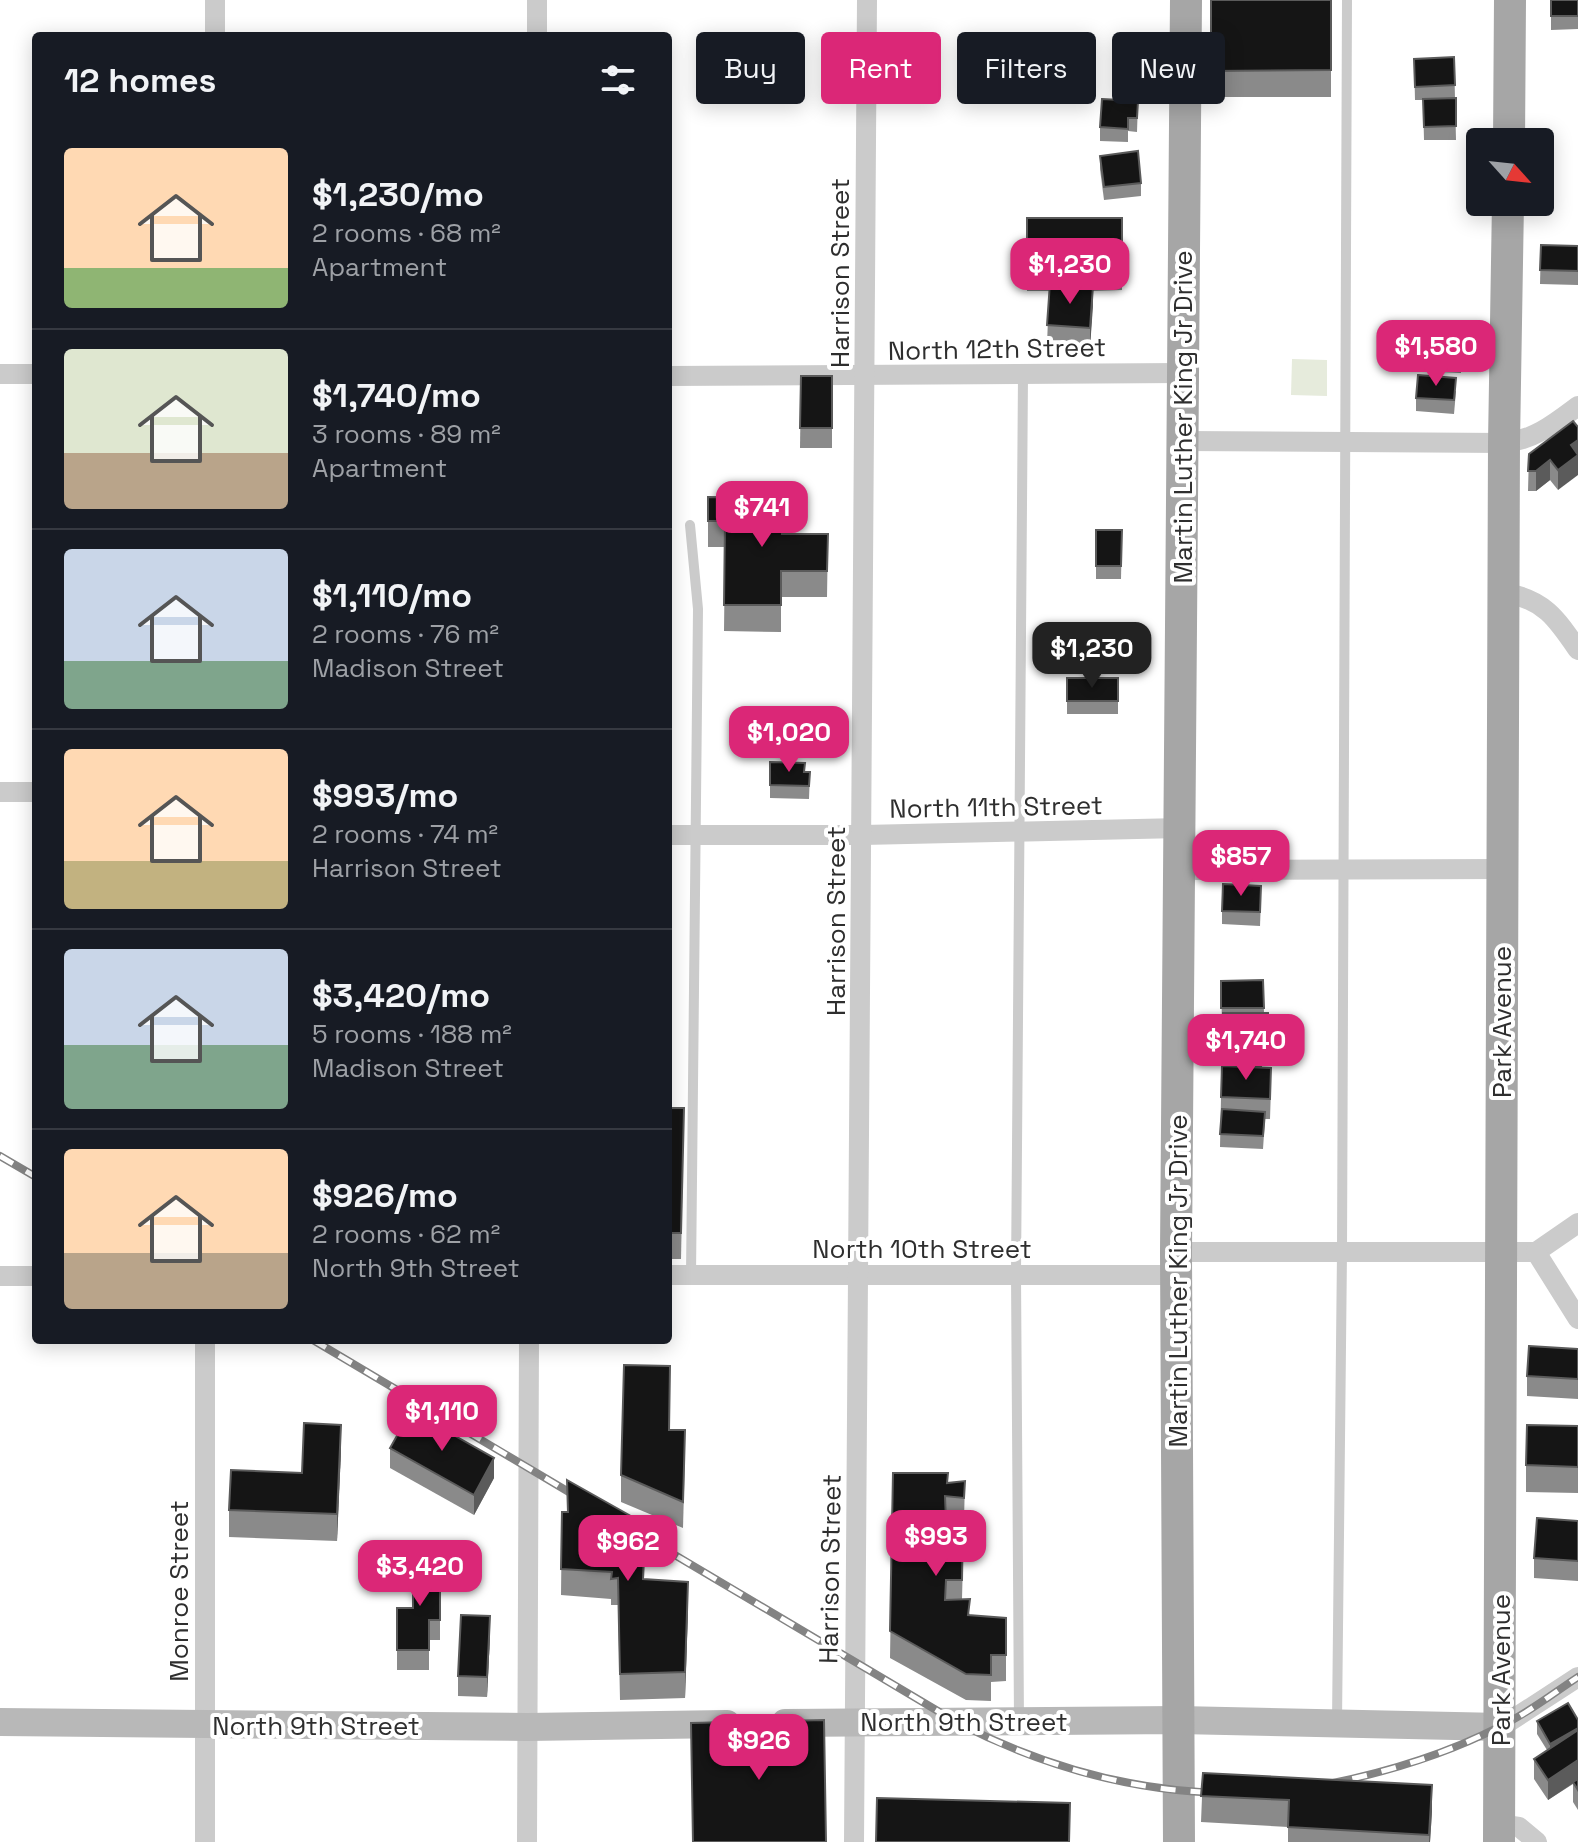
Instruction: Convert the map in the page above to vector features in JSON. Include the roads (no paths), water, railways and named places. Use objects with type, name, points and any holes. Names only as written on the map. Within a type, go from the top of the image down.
[{"type":"main road","name":"Martin Luther King Jr Drive","points":[[1179,1842],[1176,1264],[1186,0]]},
{"type":"main road","points":[[1509,128],[1510,0]]},
{"type":"main road","name":"Park Avenue","points":[[1499,1833],[1504,443],[1508,216]]},
{"type":"street","points":[[215,0],[215,32]]},
{"type":"street","points":[[537,0],[537,32]]},
{"type":"street","name":"Harrison Street","points":[[854,1842],[867,0]]},
{"type":"street","name":"North 12th Street","points":[[672,376],[1182,373]]},
{"type":"street","points":[[0,374],[32,374]]},
{"type":"street","points":[[1183,441],[1504,443],[1525,441],[1578,406]]},
{"type":"street","points":[[1505,593],[1528,597],[1557,620],[1578,650]]},
{"type":"street","points":[[0,792],[32,792]]},
{"type":"street","name":"North 11th Street","points":[[672,835],[863,835],[1181,828]]},
{"type":"street","points":[[1180,870],[1503,869]]},
{"type":"street","points":[[1578,1223],[1536,1252],[1578,1319]]},
{"type":"street","name":"North 10th Street","points":[[672,1275],[1016,1275],[1342,1252],[1536,1252]]},
{"type":"street","points":[[0,1276],[32,1276]]},
{"type":"street","name":"Monroe Street","points":[[205,1344],[205,1842]]},
{"type":"street","points":[[527,1842],[529,1344]]},
{"type":"street","points":[[1501,1727],[1578,1677]]},
{"type":"street","name":"North 9th Street","points":[[0,1722],[527,1727],[1179,1720],[1501,1727]]},
{"type":"street","points":[[1499,1833],[1519,1827],[1537,1842]]},
{"type":"lane","points":[[1337,1724],[1347,0]]},
{"type":"lane","points":[[1019,1723],[1016,1275],[1023,375]]},
{"type":"lane","points":[[690,525],[698,609],[691,1275]]},
{"type":"railway","points":[[0,1156],[32,1175]]},
{"type":"railway","points":[[320,1344],[584,1501]]},
{"type":"railway","points":[[626,1526],[958,1723],[990,1738],[1054,1764],[1120,1781],[1224,1793]]},
{"type":"railway","points":[[1323,1785],[1391,1769],[1457,1746],[1520,1716],[1578,1677]]}]
